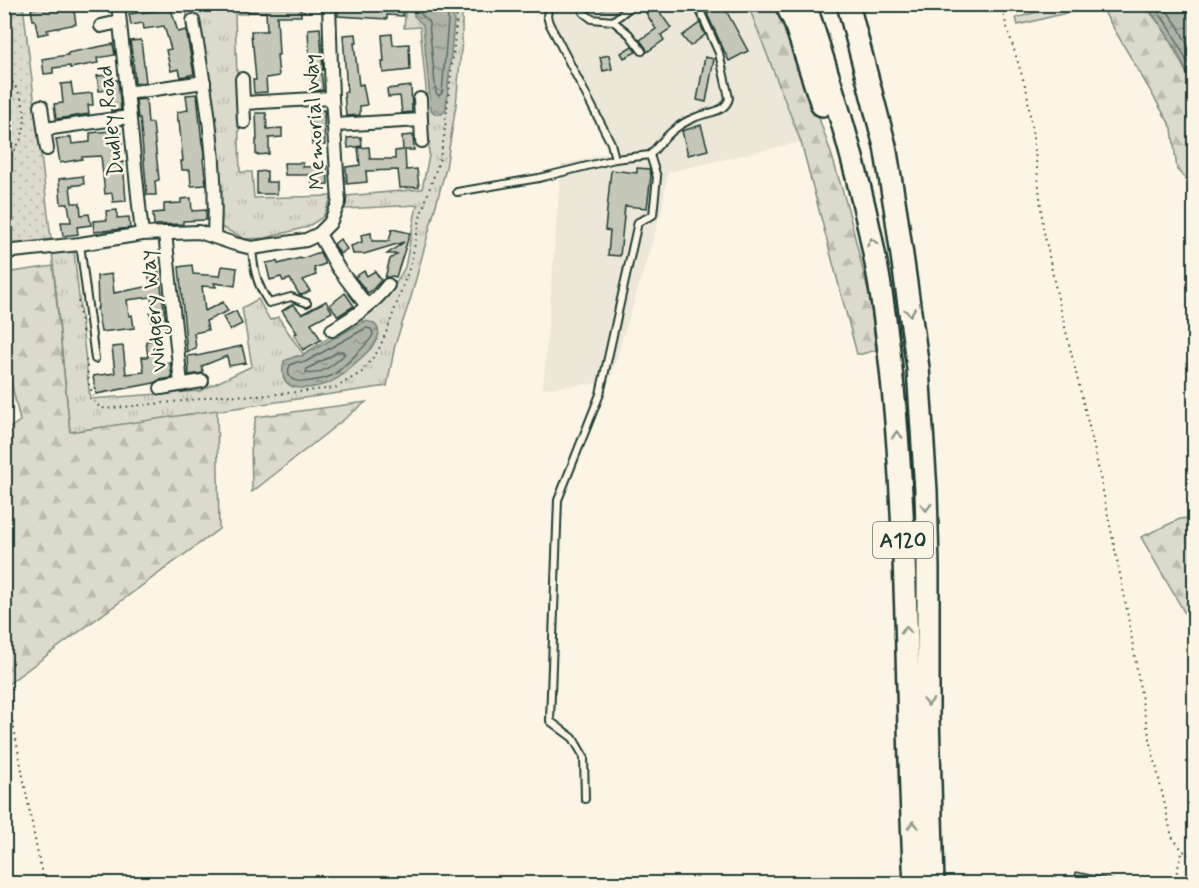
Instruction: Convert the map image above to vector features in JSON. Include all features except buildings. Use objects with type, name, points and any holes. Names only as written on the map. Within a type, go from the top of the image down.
[{"type":"highway","name":"A120","points":[[786,4],[794,20],[826,117],[863,199]]},
{"type":"highway","name":"A120","points":[[805,4],[863,199],[882,301],[893,387],[902,505],[915,884]]},
{"type":"highway","name":"A120","points":[[832,4],[842,30],[896,213]]},
{"type":"highway","name":"A120","points":[[848,4],[885,146],[918,368],[926,491],[928,716],[933,884]]},
{"type":"street","name":"Dudley Road","points":[[118,4],[142,234]]},
{"type":"street","name":"Memorial Way","points":[[319,234],[330,223],[339,202],[329,4]]},
{"type":"street","points":[[193,21],[204,82],[212,149],[214,236]]},
{"type":"street","points":[[101,26],[119,22]]},
{"type":"street","points":[[242,79],[244,122]]},
{"type":"street","points":[[127,93],[204,82]]},
{"type":"street","points":[[244,103],[332,98]]},
{"type":"street","points":[[420,99],[422,141]]},
{"type":"street","points":[[41,106],[47,149]]},
{"type":"street","points":[[45,129],[129,117]]},
{"type":"street","points":[[335,125],[422,120]]},
{"type":"street","points":[[4,252],[80,244],[142,234],[199,232],[252,248],[306,240],[319,234],[338,268],[367,306]]},
{"type":"street","name":"Widgery Way","points":[[165,233],[181,384]]},
{"type":"street","points":[[332,330],[381,295],[388,285]]},
{"type":"street","points":[[161,388],[202,381]]},
{"type":"lane","points":[[549,4],[547,16],[549,23],[611,143],[615,159]]},
{"type":"lane","points":[[579,4],[584,13],[592,19],[613,21],[629,34],[642,51]]},
{"type":"lane","points":[[613,21],[634,4]]},
{"type":"lane","points":[[457,192],[539,178],[615,159],[650,155],[675,127],[695,117],[725,107],[729,98],[719,53],[697,4]]},
{"type":"lane","points":[[585,799],[584,757],[573,738],[550,721],[558,500],[600,394],[638,222],[653,214],[657,177],[650,155]]},
{"type":"lane","points":[[80,244],[95,358]]},
{"type":"lane","points":[[252,248],[254,270],[261,290],[270,303],[291,297],[307,303]]},
{"type":"path","points":[[86,360],[95,404],[105,409],[220,395],[258,396],[335,388],[362,372],[378,351],[388,328],[411,262],[421,214],[440,158],[454,46],[457,12],[454,4]]},
{"type":"path","points":[[1000,4],[1027,92],[1043,227],[1094,447],[1125,599],[1144,712],[1172,837],[1183,851],[1194,856]]},
{"type":"path","points":[[4,73],[16,87],[25,109],[21,137],[4,167]]},
{"type":"path","points":[[78,302],[82,337]]},
{"type":"path","points":[[4,712],[13,723],[44,884]]},
{"type":"path","points":[[1173,884],[1183,851]]},
{"type":"shaded area","points":[[545,5],[747,5],[801,142],[668,172],[662,210],[609,383],[543,388],[561,165],[609,153],[546,23]]},
{"type":"green space","points":[[1050,4],[1098,5],[1018,25],[1016,18],[1040,11]]},
{"type":"green space","points":[[5,5],[23,5],[51,239],[5,246]]},
{"type":"green space","points":[[186,5],[245,5],[246,14],[235,14],[240,172],[252,172],[254,198],[332,196],[323,217],[307,227],[266,238],[245,239],[221,227],[210,82],[198,15],[187,17]]},
{"type":"green space","points":[[406,5],[461,5],[462,40],[456,105],[446,168],[411,297],[395,345],[387,386],[70,432],[52,252],[74,251],[90,399],[200,391],[252,366],[242,308],[258,299],[270,320],[278,317],[303,354],[374,310],[391,292],[405,267],[417,205],[345,209],[347,196],[422,189],[429,156],[427,99],[420,27],[404,28]]},
{"type":"green space","points":[[748,5],[773,5],[796,51],[848,209],[870,299],[876,350],[857,354],[801,142]]},
{"type":"green space","points":[[1100,5],[1144,5],[1163,28],[1189,78],[1194,100],[1194,187],[1177,170],[1172,128]]},
{"type":"green space","points":[[53,266],[70,432],[217,410],[219,529],[5,686],[5,431],[20,421],[5,355],[5,273]]},
{"type":"green space","points":[[366,402],[252,492],[251,441],[256,417]]},
{"type":"green space","points":[[1194,517],[1194,629],[1141,537],[1180,519]]},
{"type":"water","points":[[413,5],[452,5],[454,20],[446,109],[442,114],[436,114],[431,110],[423,25],[414,16]]},
{"type":"water","points":[[594,5],[628,5],[611,12]]},
{"type":"water","points":[[1145,5],[1194,5],[1194,100],[1188,75],[1176,50]]},
{"type":"water","points":[[365,321],[376,325],[379,332],[378,338],[370,349],[332,382],[308,388],[291,386],[285,381],[284,361],[302,356]]}]
